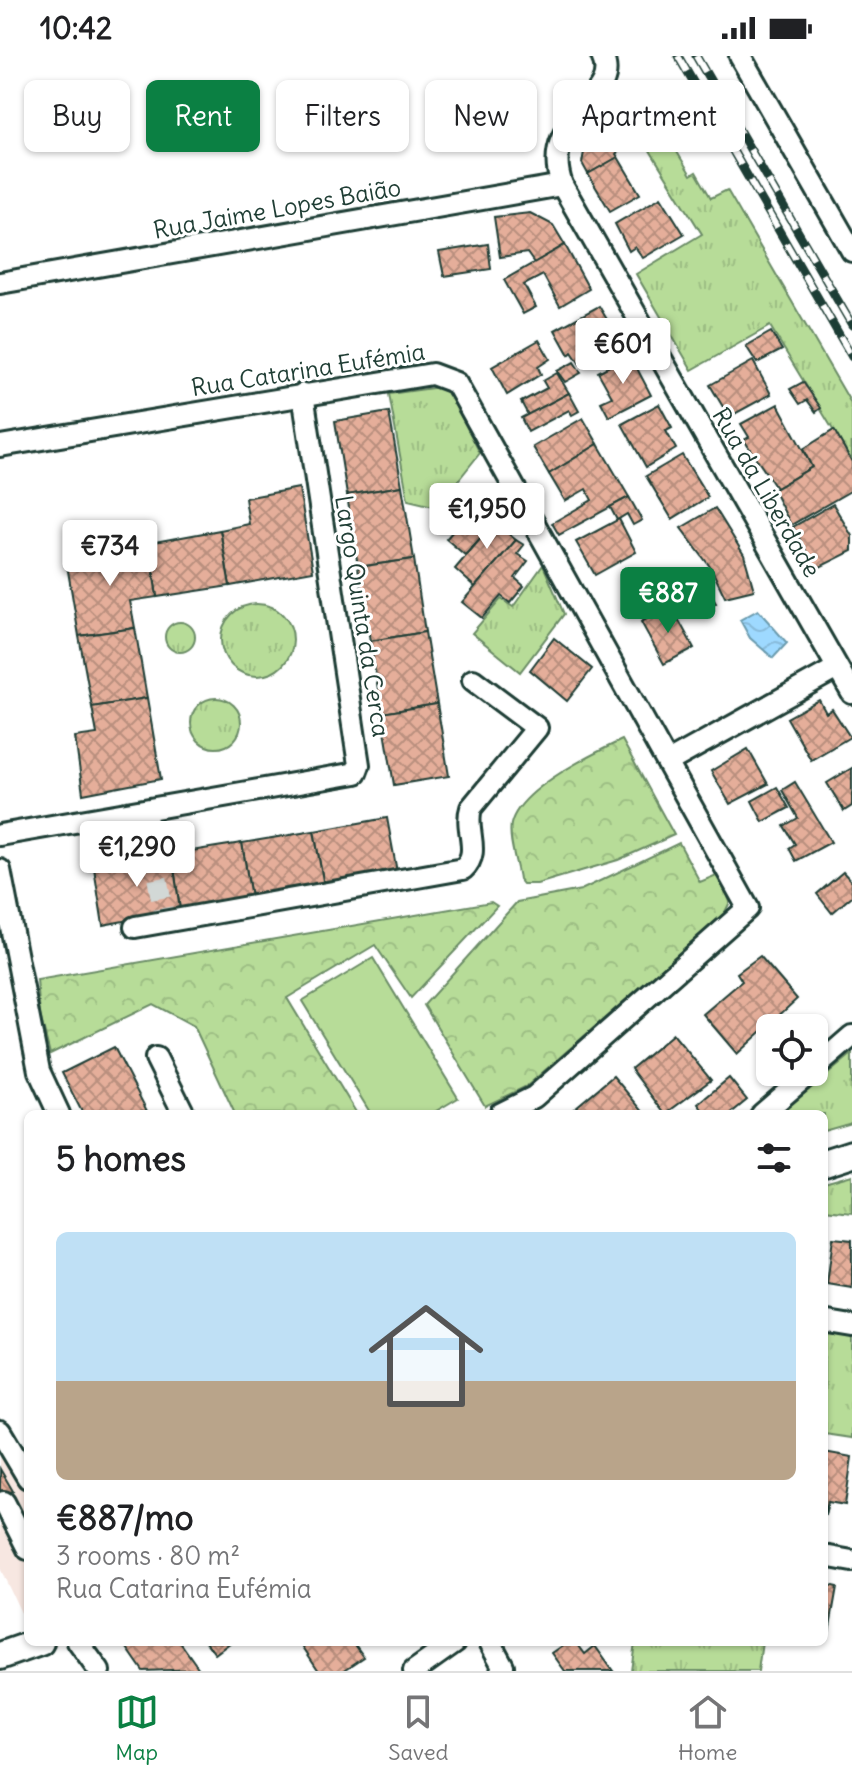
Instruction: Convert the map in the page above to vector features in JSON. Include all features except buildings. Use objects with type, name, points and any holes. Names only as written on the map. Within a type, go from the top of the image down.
[{"type":"street","points":[[740,56],[852,251]]},
{"type":"street","name":"Rua da Liberdade","points":[[604,61],[604,86],[574,116],[564,133],[558,167],[562,185],[852,693]]},
{"type":"street","name":"Rua Jaime Lopes Baião","points":[[0,283],[562,185]]},
{"type":"street","name":"Rua Catarina Eufémia","points":[[0,446],[432,374],[456,383],[748,908],[534,1097],[508,1110]]},
{"type":"street","name":"Largo Quinta da Cerca","points":[[0,835],[348,777],[358,769],[303,394]]},
{"type":"street","points":[[668,762],[837,668]]},
{"type":"street","points":[[135,927],[463,869],[472,859],[468,822],[471,808],[537,728],[473,680]]},
{"type":"street","points":[[145,811],[152,849]]},
{"type":"street","points":[[0,870],[39,1071],[57,1110]]},
{"type":"street","points":[[828,1057],[852,1036]]},
{"type":"street","points":[[156,1058],[182,1110]]},
{"type":"street","points":[[767,1110],[795,1086]]},
{"type":"street","points":[[828,1162],[852,1154]]},
{"type":"street","points":[[828,1322],[852,1326]]},
{"type":"street","points":[[0,1431],[24,1471]]},
{"type":"street","points":[[4,1502],[24,1541]]},
{"type":"street","points":[[828,1557],[852,1561]]},
{"type":"street","points":[[0,1656],[29,1646]]},
{"type":"street","points":[[81,1646],[99,1671]]},
{"type":"street","points":[[414,1671],[449,1646]]},
{"type":"street","points":[[492,1646],[503,1666],[501,1671]]},
{"type":"shaded area","points":[[0,1431],[24,1471],[24,1619],[0,1568]]},
{"type":"green space","points":[[651,152],[677,152],[691,175],[696,172],[711,198],[727,190],[852,405],[852,461],[770,326],[692,370],[636,274],[702,234]]},
{"type":"green space","points":[[440,387],[451,397],[480,453],[437,507],[408,500],[389,394]]},
{"type":"green space","points":[[543,565],[564,614],[520,672],[472,633],[501,599],[513,607]]},
{"type":"green space","points":[[264,604],[283,614],[291,626],[291,654],[283,666],[271,674],[250,676],[231,666],[223,654],[221,633],[231,614],[243,606]]},
{"type":"green space","points":[[180,622],[191,626],[195,637],[191,648],[180,652],[169,648],[165,637],[169,626]]},
{"type":"green space","points":[[216,698],[234,705],[241,723],[234,741],[216,748],[198,741],[191,723],[198,705]]},
{"type":"green space","points":[[622,740],[674,835],[618,860],[537,884],[523,884],[519,879],[511,837],[511,824],[517,811],[558,774]]},
{"type":"green space","points":[[679,843],[700,882],[719,874],[730,902],[724,914],[527,1086],[485,1106],[424,1005],[517,902],[581,890]]},
{"type":"green space","points":[[491,902],[497,906],[411,998],[375,945],[287,998],[355,1110],[233,1110],[194,1026],[153,1004],[50,1054],[40,1015],[37,980]]},
{"type":"green space","points":[[373,958],[458,1098],[438,1110],[369,1110],[302,1001]]},
{"type":"green space","points":[[852,1054],[852,1123],[828,1130],[828,1110],[785,1110],[814,1086],[828,1086],[828,1074]]},
{"type":"green space","points":[[852,1175],[852,1213],[828,1210],[828,1182]]},
{"type":"green space","points":[[828,1334],[852,1337],[852,1438],[828,1435]]},
{"type":"green space","points":[[634,1646],[761,1646],[758,1671],[631,1671]]},
{"type":"water","points":[[758,610],[787,643],[773,658],[750,638],[740,620]]},
{"type":"tunnel","points":[[152,849],[165,921]]},
{"type":"railway","points":[[678,56],[852,357]]},
{"type":"railway","points":[[696,56],[852,325]]}]
